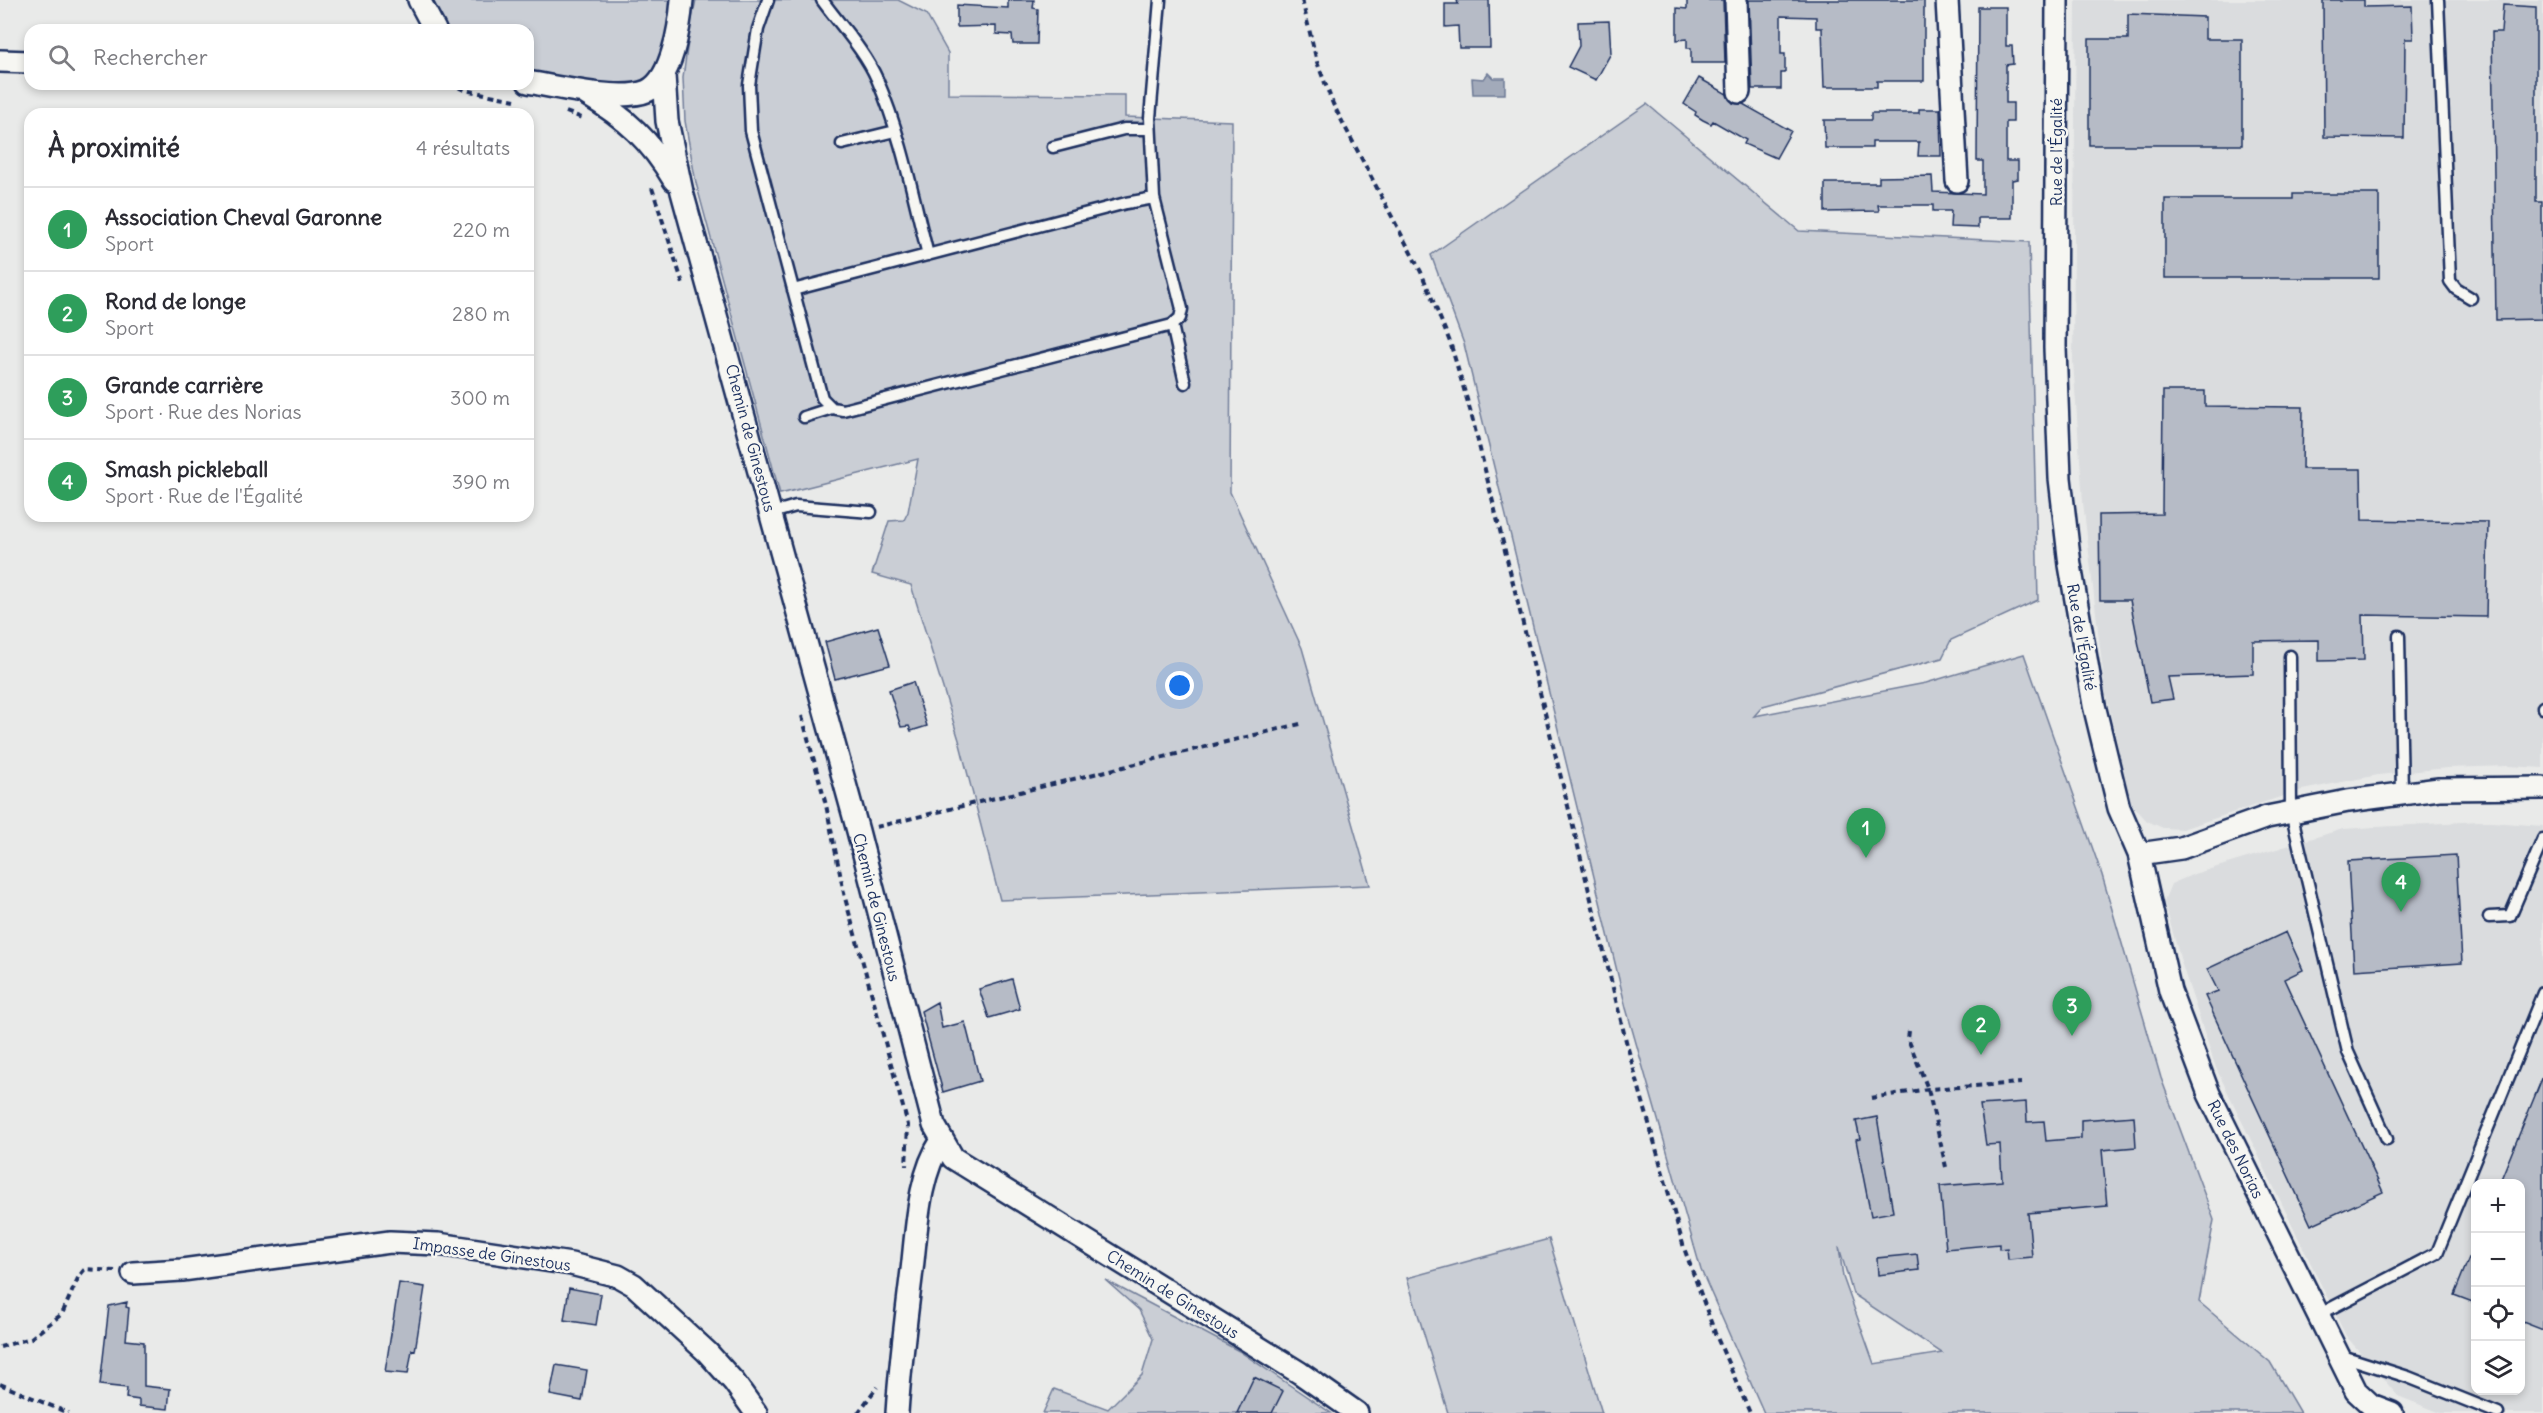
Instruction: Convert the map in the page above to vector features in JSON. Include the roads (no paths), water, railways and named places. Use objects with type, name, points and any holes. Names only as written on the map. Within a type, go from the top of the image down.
[{"type":"street","points":[[419,0],[432,24]]},
{"type":"street","name":"Chemin de Ginestous","points":[[525,92],[581,90],[626,95],[647,91],[664,75],[671,58],[682,0]]},
{"type":"street","points":[[1736,0],[1739,92]]},
{"type":"street","points":[[1947,0],[1957,181]]},
{"type":"street","name":"Rue de l'Égalité","points":[[2057,0],[2055,348],[2060,478],[2070,565],[2094,705],[2119,808],[2139,854]]},
{"type":"street","points":[[0,62],[24,62]]},
{"type":"street","name":"Chemin de Ginestous","points":[[664,75],[667,121],[682,192],[858,831],[925,1099],[934,1125],[953,1158],[1300,1373],[1358,1413]]},
{"type":"street","name":"Chemin de Ginestous","points":[[581,90],[612,109],[638,130],[657,152],[682,192]]},
{"type":"street","points":[[2139,854],[2181,848],[2267,817],[2291,812],[2439,789],[2543,788]]},
{"type":"street","name":"Rue des Norias","points":[[2139,854],[2170,991],[2209,1094],[2356,1391],[2372,1405],[2392,1413]]},
{"type":"street","points":[[897,1413],[902,1351],[925,1181],[934,1152],[942,1140]]},
{"type":"street","name":"Impasse de Ginestous","points":[[133,1273],[182,1270],[390,1242],[438,1244],[572,1264],[618,1276],[634,1285],[707,1352],[734,1382],[756,1413]]},
{"type":"lane","points":[[768,0],[758,30],[749,85],[751,131],[822,398],[832,408]]},
{"type":"lane","points":[[822,0],[861,52],[876,77],[895,131],[928,255]]},
{"type":"lane","points":[[804,417],[832,408],[843,410],[1172,325],[1180,318],[1182,309],[1154,198],[1150,129],[1160,0]]},
{"type":"lane","points":[[2438,0],[2450,280],[2456,289],[2471,298]]},
{"type":"lane","points":[[1053,147],[1124,129],[1150,129]]},
{"type":"lane","points":[[842,144],[895,131]]},
{"type":"lane","points":[[793,290],[1154,198]]},
{"type":"lane","points":[[1172,325],[1185,382]]},
{"type":"lane","points":[[772,513],[796,506],[872,512]]},
{"type":"lane","points":[[2399,636],[2402,794]]},
{"type":"lane","points":[[2290,656],[2291,812],[2348,1052],[2387,1139]]},
{"type":"lane","points":[[2489,917],[2510,916],[2543,839]]},
{"type":"lane","points":[[2318,1315],[2438,1253],[2543,993]]},
{"type":"lane","points":[[2338,1355],[2408,1377],[2498,1413]]},
{"type":"water","points":[[1488,73],[1493,78],[1505,78],[1505,94],[1473,94],[1472,78],[1484,79]]},
{"type":"place","name":"Association Cheval Garonne","points":[[1866,858]]},
{"type":"place","name":"Smash pickleball","points":[[2401,912]]},
{"type":"place","name":"Grande carrière","points":[[2072,1036]]},
{"type":"place","name":"Rond de longe","points":[[1981,1055]]}]
